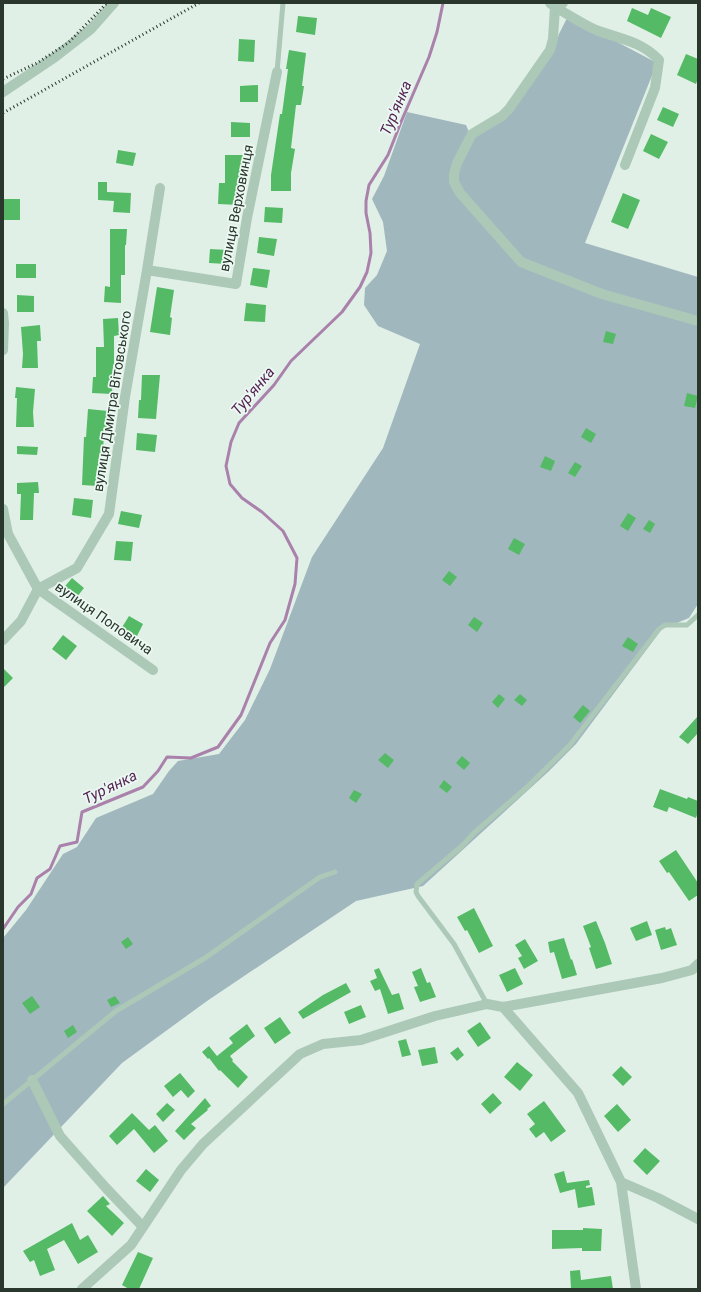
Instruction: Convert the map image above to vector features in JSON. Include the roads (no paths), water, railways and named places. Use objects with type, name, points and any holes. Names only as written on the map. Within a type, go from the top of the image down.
[{"type":"street","points":[[3,92],[55,58],[91,29],[114,3]]},
{"type":"street","points":[[625,165],[655,88],[659,60],[637,43],[595,30],[556,4],[553,40],[550,50],[502,116],[472,134],[457,163],[454,174],[454,182],[460,193],[521,262],[602,294],[698,321]]},
{"type":"street","name":"вулиця Верховинця","points":[[147,270],[236,284],[247,218],[277,72]]},
{"type":"street","name":"вулиця Дмитра Вітовського","points":[[38,589],[77,568],[109,514],[125,397],[160,188]]},
{"type":"street","points":[[3,313],[3,350]]},
{"type":"street","name":"вулиця Поповича","points":[[3,509],[8,534],[38,589],[153,670]]},
{"type":"street","name":"вулиця Поповича","points":[[3,640],[21,621],[38,589]]},
{"type":"street","points":[[82,1289],[131,1245],[181,1170],[203,1144],[300,1054],[322,1044],[361,1040],[435,1016],[487,1004],[503,1007],[662,978],[692,970],[698,964]]},
{"type":"street","points":[[503,1007],[578,1093],[621,1182],[636,1289]]},
{"type":"street","points":[[32,1080],[60,1136],[143,1227]]},
{"type":"street","points":[[621,1182],[658,1198],[698,1219]]},
{"type":"lane","points":[[277,72],[283,3]]},
{"type":"lane","points":[[487,1004],[454,944],[418,896],[416,892],[417,884],[462,846],[474,833],[526,788],[569,746],[659,629],[665,625],[687,625],[698,615]]},
{"type":"lane","points":[[3,1104],[116,1011],[205,958],[320,877],[335,872]]},
{"type":"waterway","name":"Тур'янка","points":[[3,929],[18,907],[31,894],[37,878],[50,869],[60,846],[77,842],[82,812],[143,787],[158,771],[167,757],[191,758],[218,747],[241,715],[270,643],[285,620],[295,584],[297,558],[283,531],[262,512],[242,498],[230,484],[226,466],[231,442],[239,423],[274,385],[291,361],[342,312],[360,287],[367,272],[371,253],[370,233],[366,213],[366,201],[369,185],[388,155],[429,57],[437,32],[443,3]]},
{"type":"railway","points":[[3,79],[37,63],[68,43],[107,3]]},
{"type":"railway","points":[[3,113],[199,3]]}]
